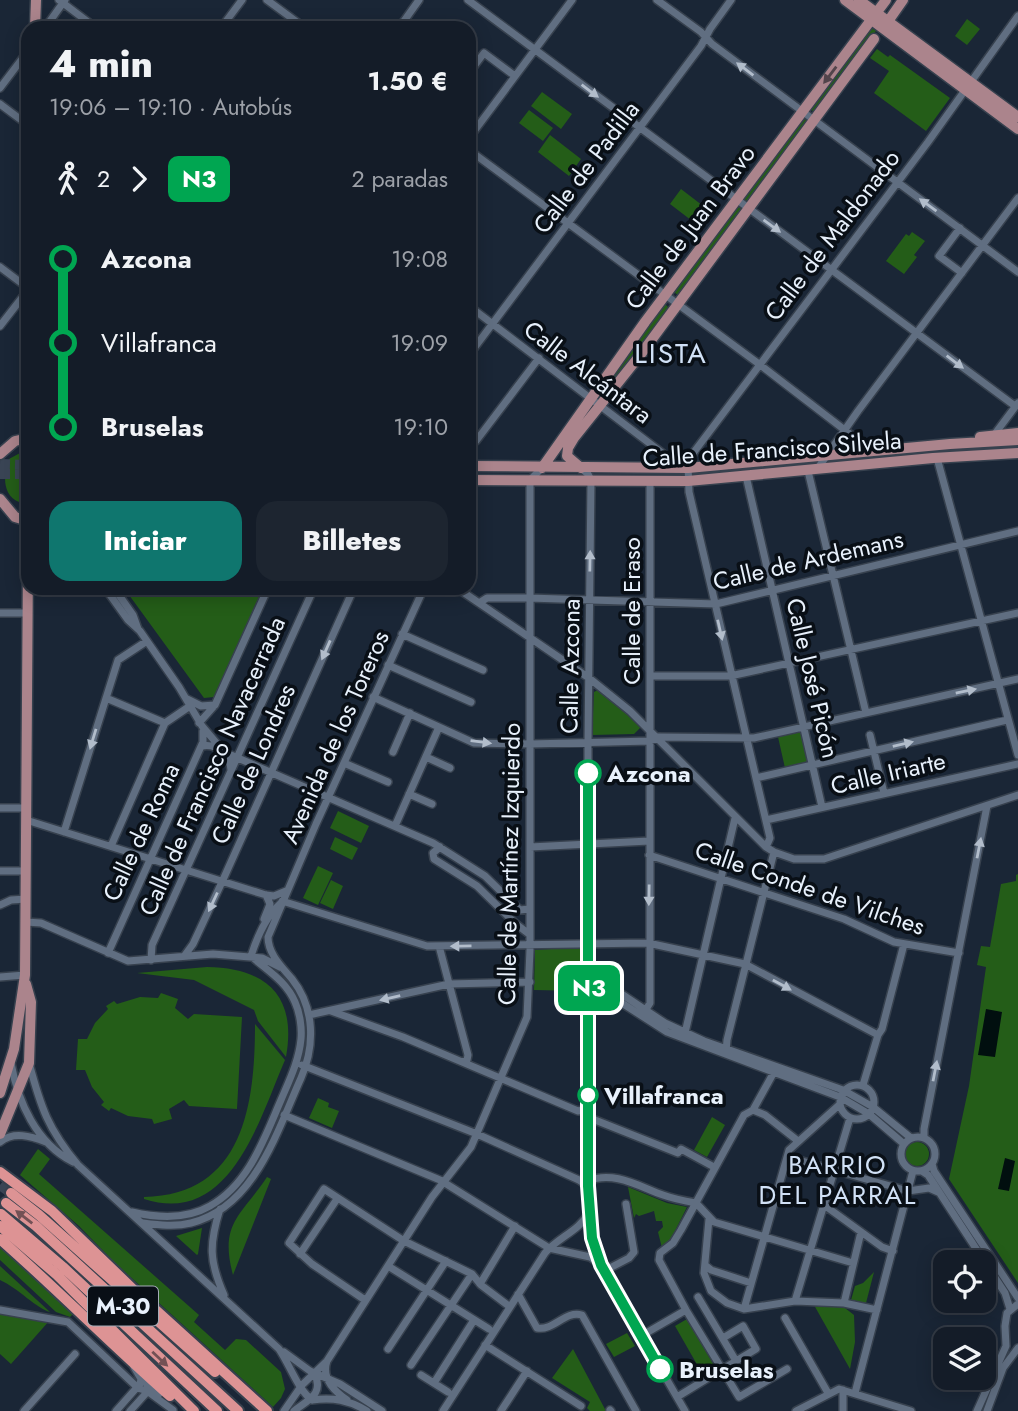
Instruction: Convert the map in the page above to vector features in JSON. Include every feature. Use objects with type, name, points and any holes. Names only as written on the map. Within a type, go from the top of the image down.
[{"type":"highway","points":[[0,1172],[52,1211],[137,1293],[267,1411]]},
{"type":"highway","name":"M-30","points":[[238,1411],[8,1198],[39,1215],[259,1411]]},
{"type":"highway","name":"M-30","points":[[1,1220],[194,1411]]},
{"type":"highway","name":"M-30","points":[[1,1220],[63,1267],[217,1411]]},
{"type":"highway","points":[[0,1239],[49,1282],[126,1358],[187,1411]]},
{"type":"highway","name":"M-30","points":[[97,1283],[211,1373],[227,1382]]},
{"type":"main road","points":[[35,21],[36,0]]},
{"type":"main road","points":[[845,0],[886,24],[967,85],[1018,129]]},
{"type":"main road","points":[[859,0],[874,16]]},
{"type":"main road","name":"Calle de Juan Bravo","points":[[581,468],[567,456],[568,448],[596,401],[665,296],[886,0]]},
{"type":"main road","name":"Calle de Juan Bravo","points":[[886,24],[904,0]]},
{"type":"main road","name":"Calle de Juan Bravo","points":[[542,468],[678,305],[874,39]]},
{"type":"main road","points":[[967,85],[1018,117]]},
{"type":"main road","name":"Calle de Francisco Silvela","points":[[950,444],[1018,433]]},
{"type":"main road","points":[[0,454],[9,445],[21,440]]},
{"type":"main road","name":"Calle de Francisco Silvela","points":[[476,466],[686,469],[1018,440]]},
{"type":"main road","name":"Calle de Francisco Silvela","points":[[951,457],[974,451],[1018,447]]},
{"type":"main road","name":"Calle de Francisco Silvela","points":[[476,482],[688,481],[1018,453]]},
{"type":"main road","points":[[0,499],[7,509],[21,518]]},
{"type":"main road","points":[[0,1093],[11,1062],[25,975],[28,595]]},
{"type":"main road","points":[[0,1134],[29,1063],[30,1002],[25,975]]},
{"type":"street","points":[[226,21],[242,0]]},
{"type":"street","points":[[267,0],[296,21]]},
{"type":"street","points":[[404,21],[419,0]]},
{"type":"street","points":[[468,0],[916,333],[1017,404],[994,435]]},
{"type":"street","points":[[476,129],[572,0]]},
{"type":"street","points":[[657,0],[802,112],[1018,272]]},
{"type":"street","name":"Calle de Padilla","points":[[476,346],[731,0]]},
{"type":"street","points":[[49,21],[62,1],[87,21]]},
{"type":"street","name":"Calle de Maldonado","points":[[766,847],[770,838],[730,676],[686,469],[694,452],[758,364],[936,131],[1018,16]]},
{"type":"street","name":"Calle de Juan Bravo","points":[[874,39],[886,24]]},
{"type":"street","points":[[476,64],[484,53],[515,76]]},
{"type":"street","points":[[0,88],[21,60]]},
{"type":"street","points":[[0,104],[21,120]]},
{"type":"street","points":[[476,155],[872,452]]},
{"type":"street","points":[[866,713],[811,471],[822,464],[1018,198]]},
{"type":"street","points":[[960,228],[939,256],[962,272]]},
{"type":"street","points":[[0,267],[21,284]]},
{"type":"street","points":[[0,326],[21,298]]},
{"type":"street","name":"Calle Alcántara","points":[[476,311],[686,469]]},
{"type":"street","points":[[477,441],[538,359]]},
{"type":"street","points":[[937,458],[1007,720],[1015,735],[1018,755]]},
{"type":"street","name":"Calle de Juan Bravo","points":[[530,480],[542,468]]},
{"type":"street","points":[[581,468],[591,480]]},
{"type":"street","name":"Calle José Picón","points":[[746,476],[822,807]]},
{"type":"street","name":"Calle de Martínez Izquierdo","points":[[288,1410],[300,1388],[327,1361],[432,1197],[468,1153],[527,1017],[530,982],[530,480]]},
{"type":"street","name":"Calle Azcona","points":[[591,480],[588,742],[589,1212],[592,1238],[603,1268],[685,1411]]},
{"type":"street","name":"Calle de Eraso","points":[[645,1011],[650,1003],[650,481]]},
{"type":"street","name":"Calle de Ardemans","points":[[479,603],[487,598],[529,598],[714,604],[1018,531]]},
{"type":"street","points":[[111,595],[128,620],[138,629]]},
{"type":"street","points":[[119,595],[201,725],[224,751],[231,771]]},
{"type":"street","points":[[201,725],[215,705],[265,595]]},
{"type":"street","name":"Calle de Francisco Navacerrada","points":[[151,960],[152,945],[311,595]]},
{"type":"street","name":"Calle de Londres","points":[[185,955],[193,944],[222,882],[351,595]]},
{"type":"street","name":"Avenida de los Toreros","points":[[143,1223],[191,1223],[219,1210],[237,1196],[260,1166],[306,1066],[311,1042],[309,1015],[302,994],[281,967],[269,946],[268,937],[328,797],[421,595]]},
{"type":"street","points":[[467,595],[589,678],[658,737],[735,818],[774,852],[801,860],[824,859],[1018,796]]},
{"type":"street","points":[[0,613],[28,613]]},
{"type":"street","points":[[650,676],[730,676],[1018,613]]},
{"type":"street","points":[[402,634],[483,670]]},
{"type":"street","points":[[65,832],[118,660],[146,641]]},
{"type":"street","points":[[388,665],[471,702]]},
{"type":"street","points":[[373,697],[474,743],[650,741],[658,737],[747,739],[1018,679]]},
{"type":"street","points":[[106,698],[165,723]]},
{"type":"street","points":[[189,703],[215,705]]},
{"type":"street","points":[[111,846],[165,723],[189,703]]},
{"type":"street","points":[[393,752],[410,713]]},
{"type":"street","points":[[757,778],[1007,720]]},
{"type":"street","points":[[822,722],[831,760]]},
{"type":"street","name":"Calle de Roma","points":[[108,953],[202,746],[205,738],[201,725]]},
{"type":"street","points":[[395,826],[439,727]]},
{"type":"street","points":[[870,735],[884,793]]},
{"type":"street","points":[[202,746],[209,745],[224,751],[440,847],[485,876],[520,910],[523,920],[516,924]]},
{"type":"street","points":[[426,757],[450,768]]},
{"type":"street","points":[[344,763],[388,782]]},
{"type":"street","name":"Calle Iriarte","points":[[766,820],[1018,764]]},
{"type":"street","points":[[409,794],[432,804]]},
{"type":"street","points":[[987,806],[924,1138],[934,1149],[934,1171],[1018,1297]]},
{"type":"street","points":[[0,808],[27,808]]},
{"type":"street","points":[[685,1033],[735,818]]},
{"type":"street","points":[[26,820],[266,895],[281,894],[287,890]]},
{"type":"street","points":[[530,847],[649,841]]},
{"type":"street","points":[[440,847],[433,853],[433,859],[477,886],[529,933]]},
{"type":"street","points":[[728,1056],[725,1048],[774,852]]},
{"type":"street","name":"Calle Conde de Vilches","points":[[649,855],[844,919],[904,944],[959,953]]},
{"type":"street","points":[[0,871],[26,871]]},
{"type":"street","points":[[260,933],[270,904],[266,895]]},
{"type":"street","points":[[0,905],[11,900],[26,899]]},
{"type":"street","points":[[282,902],[420,946],[648,943],[745,964],[878,1035]]},
{"type":"street","name":"Avenida de los Toreros","points":[[251,956],[260,933],[275,908],[282,902]]},
{"type":"street","points":[[520,910],[529,909]]},
{"type":"street","points":[[26,922],[41,923],[128,961],[213,954],[264,958],[281,967]]},
{"type":"street","points":[[863,1085],[882,1029],[904,944]]},
{"type":"street","points":[[439,946],[468,1055],[463,1062]]},
{"type":"street","points":[[225,1299],[211,1259],[212,1237],[219,1210],[227,1194],[253,1160],[295,1066],[301,1039],[296,1003],[282,982],[251,956]]},
{"type":"street","points":[[589,964],[614,989],[645,1011],[685,1033],[871,1111],[911,1138],[924,1138]]},
{"type":"street","points":[[0,977],[25,975]]},
{"type":"street","points":[[309,1015],[449,984],[530,982]]},
{"type":"street","points":[[589,996],[595,991],[603,991],[667,1032],[841,1098]]},
{"type":"street","points":[[362,1004],[359,1015],[362,1022]]},
{"type":"street","points":[[331,1011],[463,1062],[578,1111],[588,1109]]},
{"type":"street","points":[[11,1062],[17,1092],[36,1129],[46,1142],[78,1165]]},
{"type":"street","points":[[29,1063],[39,1102],[49,1126],[78,1165],[279,1349],[314,1373],[327,1377],[383,1411]]},
{"type":"street","points":[[295,1066],[306,1066],[477,1134],[579,1180],[588,1183],[596,1178],[623,1180],[662,1195],[696,1203],[709,1219],[722,1225],[853,1263]]},
{"type":"street","points":[[774,1072],[753,1110],[741,1119],[673,1243],[660,1253],[659,1259],[738,1397],[788,1369]]},
{"type":"street","points":[[287,1084],[288,1093],[281,1111],[284,1115],[445,1182],[549,1248],[590,1257],[603,1268],[629,1258],[634,1252],[626,1204]]},
{"type":"street","points":[[744,1309],[789,1150],[854,1084],[863,1085],[873,1096],[871,1111],[859,1119],[850,1118],[843,1113],[841,1098]]},
{"type":"street","points":[[753,1110],[765,1115],[798,1141]]},
{"type":"street","points":[[871,1111],[904,1144]]},
{"type":"street","points":[[795,1301],[850,1118]]},
{"type":"street","points":[[588,1121],[595,1120],[678,1153],[681,1149],[714,1167]]},
{"type":"street","points":[[0,1142],[5,1138],[17,1136],[46,1142]]},
{"type":"street","points":[[911,1138],[904,1144],[901,1158],[906,1167],[928,1175],[1005,1293],[1010,1309]]},
{"type":"street","points":[[788,1157],[908,1191],[929,1188],[938,1192]]},
{"type":"street","points":[[922,1171],[932,1164]]},
{"type":"street","points":[[855,1392],[913,1171]]},
{"type":"street","points":[[365,1300],[300,1254],[289,1243],[324,1189],[404,1241],[472,1274],[480,1284],[510,1307]]},
{"type":"street","points":[[129,1212],[175,1217],[200,1212],[227,1194]]},
{"type":"street","points":[[300,1254],[337,1199]]},
{"type":"street","points":[[824,1205],[882,1247],[893,1251]]},
{"type":"street","points":[[443,1411],[549,1248],[580,1225],[589,1212]]},
{"type":"street","points":[[709,1219],[703,1269],[708,1285],[717,1297],[727,1303],[744,1309],[795,1301],[844,1303],[877,1310]]},
{"type":"street","points":[[480,1284],[514,1226]]},
{"type":"street","points":[[844,1303],[861,1232]]},
{"type":"street","points":[[388,1349],[446,1261]]},
{"type":"street","points":[[705,1265],[710,1270],[751,1283]]},
{"type":"street","points":[[388,1266],[489,1329]]},
{"type":"street","points":[[411,1365],[472,1274]]},
{"type":"street","points":[[519,1294],[537,1328],[546,1329],[572,1314],[582,1315],[636,1411]]},
{"type":"street","points":[[698,1297],[736,1361]]},
{"type":"street","points":[[977,1411],[1006,1346],[1005,1320],[1010,1309],[1018,1304]]},
{"type":"street","points":[[0,1310],[68,1322],[138,1388],[150,1390]]},
{"type":"street","points":[[641,1336],[686,1310]]},
{"type":"street","points":[[785,1318],[828,1393]]},
{"type":"street","points":[[434,1383],[474,1320]]},
{"type":"street","points":[[677,1397],[756,1349],[743,1326],[723,1338]]},
{"type":"street","points":[[987,1411],[1003,1368],[1018,1345],[1006,1333]]},
{"type":"street","points":[[485,1345],[582,1406]]},
{"type":"street","points":[[279,1349],[295,1374],[300,1388],[312,1400]]},
{"type":"street","points":[[27,1410],[75,1354]]},
{"type":"street","points":[[126,1358],[150,1390]]},
{"type":"street","points":[[327,1361],[327,1377],[336,1391],[367,1411]]},
{"type":"street","points":[[501,1411],[527,1371]]},
{"type":"street","points":[[312,1400],[318,1386],[314,1373]]},
{"type":"street","points":[[421,1375],[448,1392]]},
{"type":"street","points":[[116,1411],[138,1388],[141,1379]]},
{"type":"street","points":[[130,1411],[150,1390]]},
{"type":"street","points":[[843,1390],[843,1411]]},
{"type":"street","points":[[796,1411],[828,1393],[843,1390],[911,1411]]},
{"type":"street","points":[[129,1397],[134,1398],[136,1404]]},
{"type":"street","points":[[312,1400],[327,1398],[349,1401]]},
{"type":"street","name":"Calle de Martínez Izquierdo","points":[[288,1410],[312,1400]]},
{"type":"green space","points":[[967,19],[980,29],[967,45],[955,36]]},
{"type":"green space","points":[[870,26],[876,31],[815,113],[808,107]]},
{"type":"green space","points":[[877,49],[888,57],[890,55],[950,98],[926,131],[874,93],[889,71],[870,58]]},
{"type":"green space","points":[[542,92],[572,114],[561,129],[531,106]]},
{"type":"green space","points":[[529,110],[553,128],[543,141],[519,123]]},
{"type":"green space","points":[[803,118],[810,123],[749,204],[742,199]]},
{"type":"green space","points":[[550,135],[581,159],[569,176],[538,152]]},
{"type":"green space","points":[[681,189],[711,212],[700,227],[670,204]]},
{"type":"green space","points":[[738,205],[745,210],[680,297],[673,291]]},
{"type":"green space","points":[[912,232],[925,241],[904,274],[886,261],[906,234],[909,236]]},
{"type":"green space","points":[[665,304],[669,308],[602,400],[597,396]]},
{"type":"green space","points":[[20,453],[19,502],[9,494],[5,477],[9,459]]},
{"type":"green space","points":[[129,595],[260,595],[214,697],[204,698]]},
{"type":"green space","points":[[598,690],[639,723],[641,727],[634,734],[592,735],[594,692]]},
{"type":"green space","points":[[799,732],[802,734],[808,759],[805,763],[785,768],[778,737]]},
{"type":"green space","points":[[338,811],[369,826],[361,843],[330,828]]},
{"type":"green space","points":[[335,837],[358,848],[352,860],[330,849]]},
{"type":"green space","points":[[318,866],[333,873],[318,905],[303,898]]},
{"type":"green space","points":[[1018,874],[1018,1283],[949,1179],[969,1086],[986,967],[977,965],[981,946],[990,947],[1001,884],[1016,881]]},
{"type":"green space","points":[[331,880],[343,886],[333,909],[320,903]]},
{"type":"green space","points":[[583,947],[582,991],[534,990],[535,950]]},
{"type":"green space","points":[[207,967],[246,973],[273,990],[282,1002],[287,1017],[286,1057],[258,1021],[254,1010],[194,980],[137,973]]},
{"type":"green space","points":[[161,993],[178,999],[175,1008],[188,1019],[194,1014],[242,1017],[237,1109],[189,1106],[184,1100],[169,1109],[172,1119],[154,1124],[152,1119],[128,1116],[111,1108],[109,1111],[101,1105],[104,1102],[92,1087],[85,1070],[76,1070],[78,1039],[87,1039],[95,1023],[108,1009],[106,1006],[114,1001],[117,1004],[140,997],[158,998]]},
{"type":"green space","points":[[255,1024],[285,1060],[252,1138],[237,1162],[220,1183],[199,1198],[174,1204],[144,1199],[177,1192],[204,1180],[223,1162],[237,1140],[252,1084]]},
{"type":"green space","points":[[318,1098],[329,1103],[328,1107],[339,1111],[332,1128],[309,1118]]},
{"type":"green space","points":[[712,1117],[725,1125],[707,1157],[694,1150]]},
{"type":"green space","points":[[917,1142],[928,1149],[929,1154],[922,1165],[917,1166],[906,1159],[905,1154],[912,1143]]},
{"type":"green space","points":[[38,1149],[50,1159],[39,1174],[199,1315],[194,1322],[225,1350],[236,1339],[246,1340],[281,1372],[285,1389],[273,1407],[114,1262],[79,1226],[20,1175]]},
{"type":"green space","points":[[267,1177],[271,1179],[233,1275],[229,1257],[231,1231],[241,1211]]},
{"type":"green space","points":[[628,1187],[667,1203],[687,1207],[670,1241],[662,1248],[658,1232],[663,1227],[662,1221],[656,1221],[654,1211],[639,1216],[636,1214],[634,1218]]},
{"type":"green space","points":[[202,1228],[198,1254],[197,1255],[176,1236]]},
{"type":"green space","points":[[0,1244],[74,1313],[70,1317],[56,1312],[0,1260]]},
{"type":"green space","points":[[0,1266],[50,1312],[0,1280]]},
{"type":"green space","points":[[874,1272],[866,1303],[851,1300],[855,1286],[863,1283]]},
{"type":"green space","points":[[814,1305],[845,1308],[854,1315],[855,1342],[850,1369]]},
{"type":"green space","points":[[0,1313],[50,1320],[11,1364],[0,1354]]},
{"type":"green space","points":[[687,1319],[715,1367],[703,1375],[675,1326]]},
{"type":"green space","points":[[627,1333],[635,1346],[614,1357],[606,1344]]},
{"type":"green space","points":[[573,1349],[606,1411],[590,1411],[587,1408],[590,1402],[552,1378]]},
{"type":"shaded area","points":[[986,1009],[1002,1012],[995,1057],[978,1055]]},
{"type":"shaded area","points":[[1005,1158],[1015,1161],[1009,1191],[998,1189]]},
{"type":"tunnel","points":[[0,464],[21,465]]},
{"type":"tunnel","points":[[0,474],[21,474]]},
{"type":"tunnel","points":[[0,1185],[11,1193]]},
{"type":"bus line","name":"N3","points":[[588,773],[590,1229],[601,1265],[660,1369]]},
{"type":"place","name":"Azcona","points":[[588,773]]},
{"type":"place","name":"Villafranca","points":[[588,1095]]},
{"type":"place","name":"Bruselas","points":[[660,1369]]},
{"type":"district","name":"LISTA","points":[[671,353]]},
{"type":"district","name":"BARRIO DEL PARRAL","points":[[838,1180]]}]
